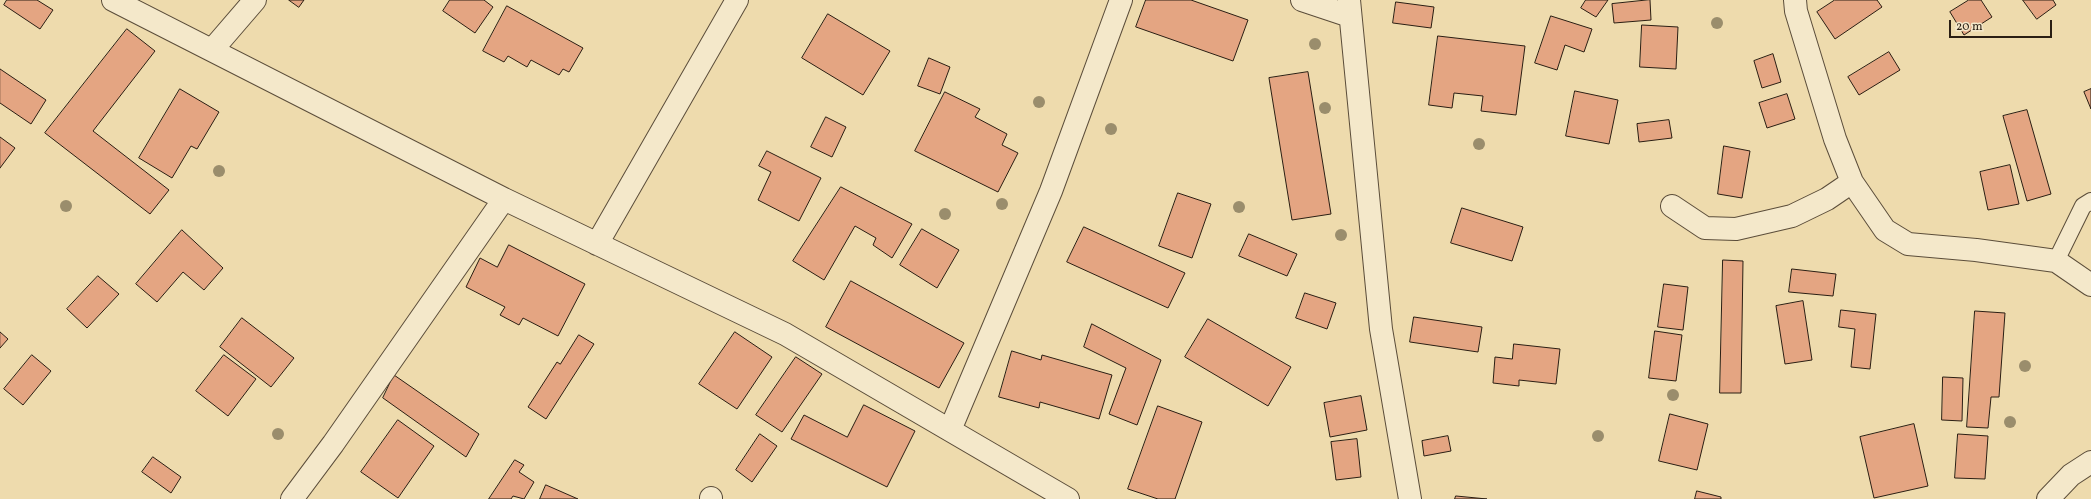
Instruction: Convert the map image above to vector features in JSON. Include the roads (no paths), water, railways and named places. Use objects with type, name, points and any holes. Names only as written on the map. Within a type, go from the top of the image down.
[{"type":"street","points":[[113,0],[504,199],[785,334],[1068,499]]},
{"type":"street","points":[[212,50],[255,0]]},
{"type":"street","points":[[597,244],[736,0]]},
{"type":"street","points":[[950,430],[1051,191],[1121,0]]},
{"type":"street","points":[[1302,0],[1350,8],[1381,329],[1410,499]]},
{"type":"street","points":[[1795,0],[1796,11],[1835,139],[1852,182],[1885,230],[1908,244],[1976,250],[2056,261],[2091,285]]},
{"type":"street","points":[[1672,206],[1705,228],[1736,229],[1792,216],[1827,199],[1852,182]]},
{"type":"street","points":[[292,499],[333,444],[504,199]]},
{"type":"street","points":[[2048,499],[2072,475],[2091,462]]},
{"type":"lane","points":[[2056,261],[2083,206],[2091,200]]}]
